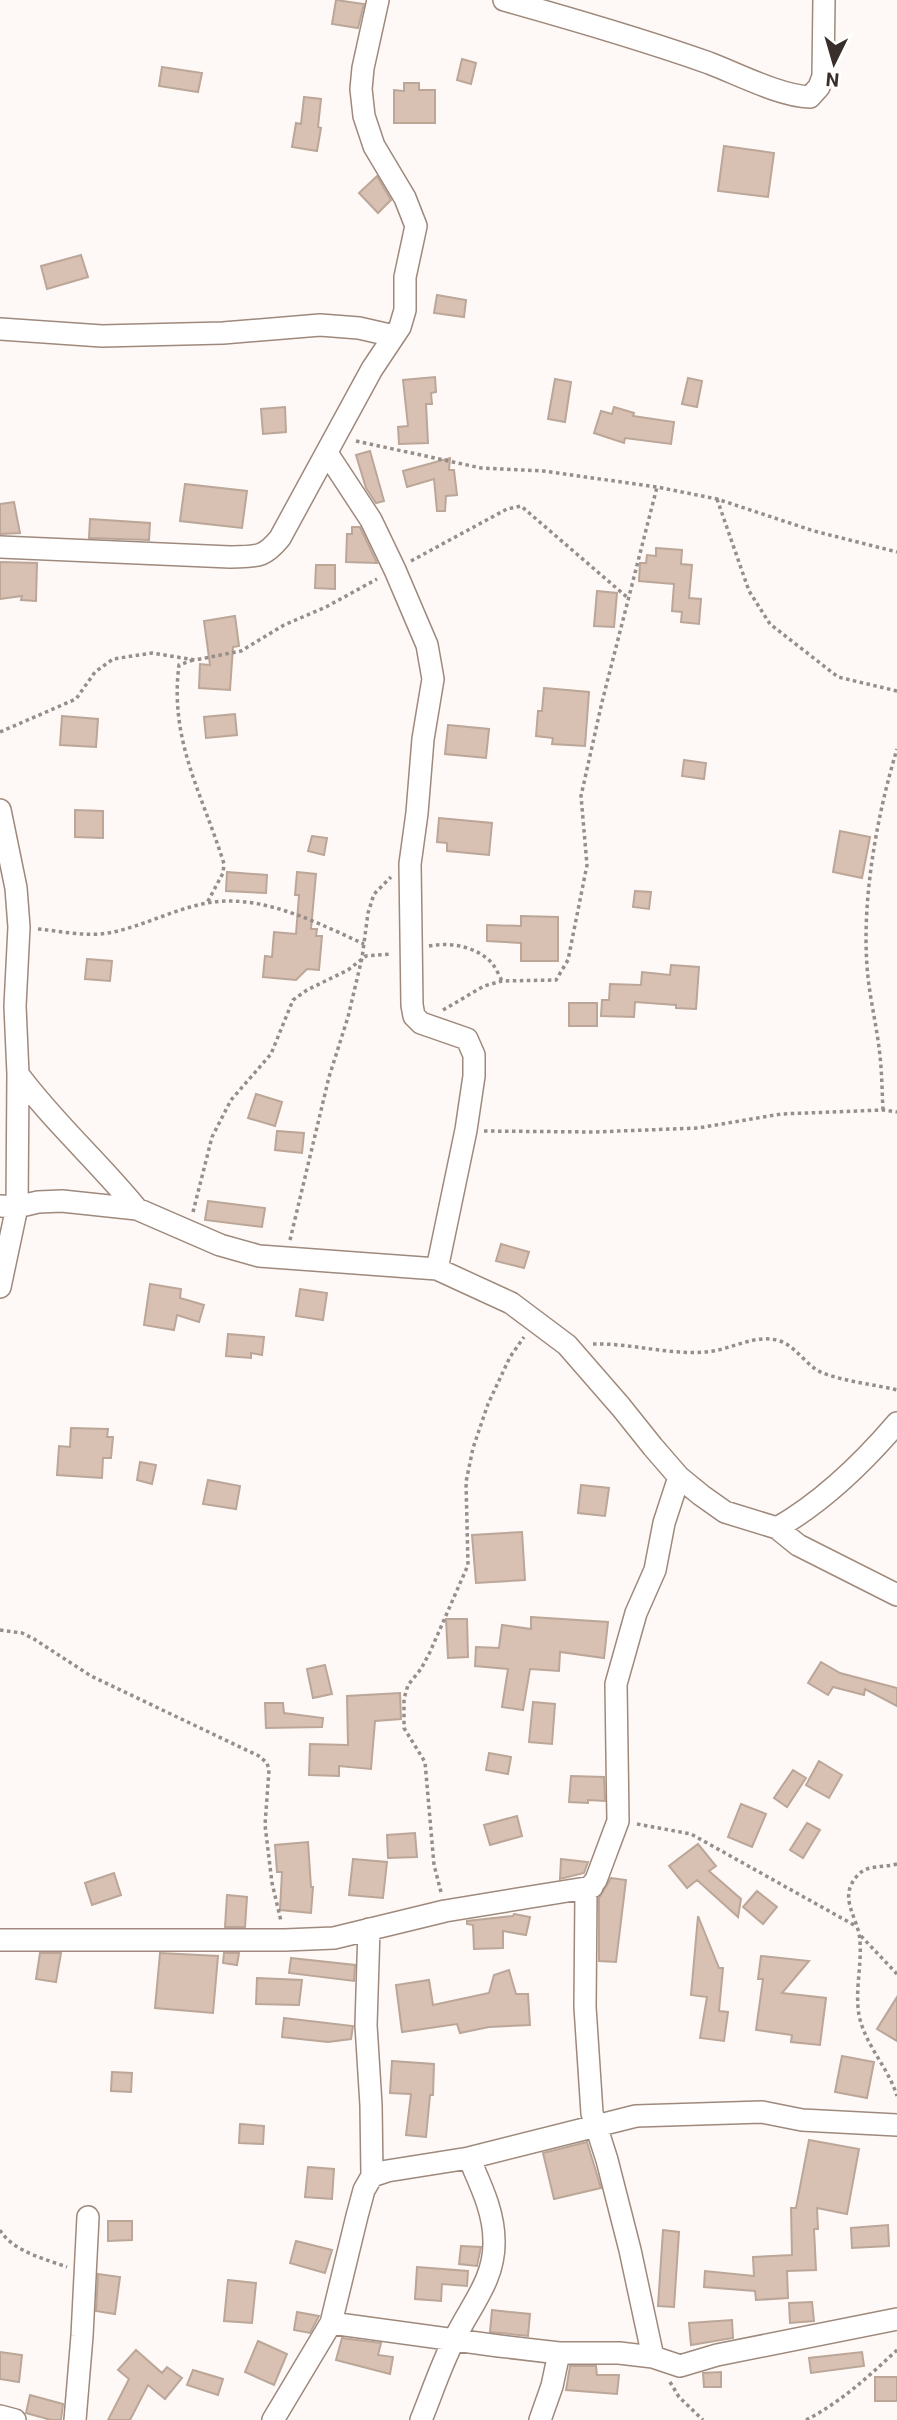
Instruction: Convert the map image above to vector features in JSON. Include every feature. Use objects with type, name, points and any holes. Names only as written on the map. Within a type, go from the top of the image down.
[{"type":"street","points":[[0,547],[230,557],[258,555],[269,551],[280,538],[372,369],[400,327],[405,310],[405,278],[416,226],[405,198],[374,146],[364,116],[361,89],[378,0]]},
{"type":"street","points":[[504,0],[584,22],[685,55],[782,92],[810,97],[819,87],[823,76],[824,0]]},
{"type":"street","points":[[0,329],[102,336],[223,333],[320,326],[359,328],[394,336]]},
{"type":"street","points":[[332,445],[395,570],[427,645],[433,679],[423,739],[410,864],[412,1005],[414,1016],[421,1023],[467,1039],[474,1055],[474,1076],[466,1130],[437,1269]]},
{"type":"street","points":[[0,810],[16,888],[19,927],[15,1006],[18,1074],[0,1287]]},
{"type":"street","points":[[18,1074],[38,1101],[108,1174],[137,1209]]},
{"type":"street","points":[[8,1206],[62,1201],[137,1209],[240,1252],[437,1269],[511,1303],[567,1345],[679,1477],[725,1512],[777,1528],[798,1545],[897,1595]]},
{"type":"street","points":[[777,1528],[798,1516],[862,1463],[897,1423]]},
{"type":"street","points":[[658,2359],[592,2113],[584,2007],[586,1892],[592,1887],[618,1821],[616,1684],[636,1613],[655,1570],[664,1523],[679,1477]]},
{"type":"street","points":[[0,1940],[334,1938],[445,1911],[592,1887]]},
{"type":"street","points":[[273,2420],[331,2323],[364,2190],[372,2176],[366,2025],[369,1929]]},
{"type":"street","points":[[372,2176],[387,2171],[469,2158],[636,2116],[762,2112],[802,2120],[897,2126]]},
{"type":"street","points":[[421,2420],[454,2339],[485,2287],[492,2266],[494,2240],[491,2213],[469,2158]]},
{"type":"street","points":[[75,2420],[88,2217]]},
{"type":"street","points":[[331,2323],[559,2353],[619,2353],[658,2359],[671,2365],[687,2365],[717,2355],[897,2319]]},
{"type":"street","points":[[540,2420],[552,2386],[559,2353]]},
{"type":"street","points":[[0,2416],[15,2420]]},
{"type":"path","points":[[332,445],[481,468],[543,471],[657,487],[717,499],[802,527],[897,552]]},
{"type":"path","points":[[421,1023],[484,986],[502,981],[556,980],[568,960],[587,865],[581,796],[657,487]]},
{"type":"path","points":[[717,499],[749,592],[770,624],[838,677],[897,691]]},
{"type":"path","points":[[207,903],[223,873],[224,864],[182,746],[177,698],[179,665],[241,650],[507,509],[521,506],[628,598]]},
{"type":"path","points":[[0,732],[76,699],[95,672],[113,659],[152,653],[195,660]]},
{"type":"path","points":[[883,1110],[880,1057],[867,968],[866,936],[877,834],[897,749]]},
{"type":"path","points":[[287,1258],[329,1077],[348,1017],[362,958],[368,913],[374,894],[388,878],[410,864]]},
{"type":"path","points":[[19,927],[78,933],[110,932],[207,903],[229,901],[267,906],[334,930],[363,944]]},
{"type":"path","points":[[188,1231],[212,1137],[231,1100],[271,1054],[293,1000],[348,970],[369,955],[410,952],[442,944],[466,946],[491,961],[502,981]]},
{"type":"path","points":[[466,1130],[580,1132],[698,1128],[781,1114],[883,1110],[897,1112]]},
{"type":"path","points":[[445,1911],[435,1865],[425,1762],[404,1728],[404,1699],[408,1685],[430,1652],[468,1564],[466,1482],[472,1448],[488,1404],[510,1357],[536,1321]]},
{"type":"path","points":[[567,1345],[605,1344],[674,1352],[706,1352],[731,1348],[758,1339],[779,1341],[799,1352],[820,1373],[897,1390]]},
{"type":"path","points":[[0,1630],[22,1633],[91,1676],[259,1756],[267,1763],[265,1825],[272,1883],[285,1940]]},
{"type":"path","points":[[618,1821],[691,1834],[855,1926]]},
{"type":"path","points":[[897,1864],[872,1866],[863,1870],[850,1887],[848,1903],[860,1935],[897,1974]]},
{"type":"path","points":[[860,1935],[860,2022],[892,2079],[897,2096]]},
{"type":"path","points":[[0,2230],[8,2241],[24,2250],[85,2274]]},
{"type":"path","points":[[806,2420],[850,2393],[897,2350]]},
{"type":"path","points":[[658,2359],[679,2397],[703,2420]]},
{"type":"building","points":[[336,0],[364,4],[358,28],[332,24]]},
{"type":"building","points":[[462,59],[476,63],[471,84],[457,80]]},
{"type":"building","points":[[162,67],[202,73],[198,92],[159,86]]},
{"type":"building","points":[[404,83],[419,83],[419,90],[435,90],[435,123],[394,123],[394,90],[404,91]]},
{"type":"building","points":[[304,97],[321,99],[318,127],[321,128],[317,151],[292,147],[296,123],[301,124]]},
{"type":"building","points":[[724,146],[774,153],[768,197],[718,191]]},
{"type":"building","points":[[377,176],[391,200],[378,213],[359,193]]},
{"type":"building","points":[[81,255],[88,277],[47,289],[41,266]]},
{"type":"building","points":[[437,295],[466,300],[464,317],[434,313]]},
{"type":"building","points":[[435,377],[436,392],[431,393],[432,404],[426,404],[428,443],[399,444],[398,427],[408,426],[403,380]]},
{"type":"building","points":[[688,378],[702,381],[697,407],[682,404]]},
{"type":"building","points":[[555,379],[571,382],[565,422],[548,419]]},
{"type":"building","points":[[285,407],[286,432],[263,434],[261,409]]},
{"type":"building","points":[[614,407],[634,413],[633,416],[674,422],[671,444],[625,438],[624,443],[594,433],[601,411],[612,414]]},
{"type":"building","points":[[370,451],[384,501],[376,503],[366,488],[356,455]]},
{"type":"building","points":[[450,458],[449,470],[454,470],[457,495],[446,496],[445,511],[437,511],[434,479],[407,487],[403,471]]},
{"type":"building","points":[[185,484],[247,491],[242,528],[180,521]]},
{"type":"building","points":[[14,502],[20,533],[0,534],[0,504]]},
{"type":"building","points":[[90,519],[150,523],[149,540],[89,538]]},
{"type":"building","points":[[352,527],[360,527],[377,563],[346,562],[347,534],[352,534]]},
{"type":"building","points":[[656,548],[682,550],[681,564],[692,565],[689,598],[701,599],[699,624],[681,622],[682,612],[672,611],[674,584],[639,581],[640,563],[646,563],[647,555],[656,556]]},
{"type":"building","points":[[0,562],[37,563],[36,601],[21,600],[22,596],[0,599]]},
{"type":"building","points":[[316,565],[335,565],[335,589],[315,588]]},
{"type":"building","points":[[597,591],[617,593],[614,627],[594,626]]},
{"type":"building","points":[[235,616],[239,646],[233,647],[230,690],[199,688],[200,664],[210,665],[204,621]]},
{"type":"building","points":[[544,688],[589,692],[585,746],[552,744],[553,738],[536,736],[538,711],[542,711]]},
{"type":"building","points":[[235,714],[237,735],[206,738],[204,717]]},
{"type":"building","points":[[62,716],[98,719],[96,747],[60,745]]},
{"type":"building","points":[[448,725],[489,729],[486,758],[445,754]]},
{"type":"building","points":[[684,760],[706,763],[704,779],[682,776]]},
{"type":"building","points":[[75,810],[103,811],[103,838],[75,837]]},
{"type":"building","points":[[439,818],[492,823],[489,855],[447,851],[447,843],[437,842]]},
{"type":"building","points":[[840,831],[870,837],[862,878],[833,872]]},
{"type":"building","points":[[312,836],[327,838],[324,855],[308,851]]},
{"type":"building","points":[[227,872],[267,875],[266,893],[226,891]]},
{"type":"building","points":[[297,872],[316,874],[311,929],[317,929],[316,936],[322,936],[319,970],[307,969],[296,980],[263,977],[265,956],[272,957],[274,932],[296,934],[299,895],[295,895]]},
{"type":"building","points":[[635,891],[651,892],[649,909],[633,907]]},
{"type":"building","points":[[521,916],[558,917],[558,961],[521,961],[521,943],[487,941],[487,925],[521,926]]},
{"type":"building","points":[[87,959],[112,961],[110,981],[85,979]]},
{"type":"building","points":[[671,965],[699,967],[696,1009],[635,1002],[634,1017],[601,1016],[602,1000],[609,1000],[610,984],[641,985],[642,972],[670,975]]},
{"type":"building","points":[[569,1003],[597,1003],[597,1026],[569,1026]]},
{"type":"building","points":[[256,1094],[282,1102],[275,1126],[248,1118]]},
{"type":"building","points":[[277,1131],[304,1133],[302,1153],[275,1150]]},
{"type":"building","points":[[208,1201],[265,1208],[262,1227],[205,1220]]},
{"type":"building","points":[[501,1244],[529,1252],[524,1268],[496,1261]]},
{"type":"building","points":[[150,1284],[181,1289],[180,1298],[204,1305],[199,1322],[177,1315],[174,1330],[144,1325]]},
{"type":"building","points":[[300,1289],[327,1293],[323,1320],[296,1316]]},
{"type":"building","points":[[228,1334],[264,1337],[262,1355],[251,1353],[251,1358],[226,1356]]},
{"type":"building","points":[[71,1428],[108,1429],[107,1437],[113,1437],[111,1458],[103,1458],[102,1478],[57,1475],[59,1446],[70,1447]]},
{"type":"building","points":[[140,1462],[156,1465],[152,1484],[137,1480]]},
{"type":"building","points":[[208,1480],[240,1486],[236,1509],[203,1504]]},
{"type":"building","points":[[581,1485],[609,1488],[605,1516],[578,1513]]},
{"type":"building","points":[[522,1532],[525,1580],[476,1583],[472,1535]]},
{"type":"building","points":[[531,1617],[608,1622],[604,1658],[560,1652],[559,1671],[530,1669],[523,1710],[502,1707],[508,1669],[475,1666],[476,1647],[499,1648],[502,1625],[531,1629]]},
{"type":"building","points":[[446,1619],[467,1619],[468,1657],[448,1658]]},
{"type":"building","points":[[821,1662],[840,1673],[897,1688],[897,1706],[865,1689],[864,1695],[833,1687],[828,1695],[808,1683]]},
{"type":"building","points":[[325,1665],[332,1694],[313,1698],[307,1669]]},
{"type":"building","points":[[400,1693],[401,1719],[375,1721],[371,1769],[339,1766],[339,1776],[309,1775],[310,1744],[348,1745],[347,1696]]},
{"type":"building","points":[[533,1702],[555,1704],[552,1744],[529,1742]]},
{"type":"building","points":[[265,1703],[283,1703],[284,1713],[323,1718],[322,1727],[266,1728]]},
{"type":"building","points":[[489,1753],[511,1757],[508,1774],[486,1770]]},
{"type":"building","points":[[819,1761],[842,1775],[829,1798],[806,1785]]},
{"type":"building","points":[[793,1770],[806,1778],[787,1807],[774,1798]]},
{"type":"building","points":[[571,1776],[604,1777],[605,1801],[569,1802]]},
{"type":"building","points":[[741,1804],[766,1814],[752,1847],[728,1837]]},
{"type":"building","points":[[517,1816],[522,1836],[490,1845],[484,1825]]},
{"type":"building","points":[[807,1823],[820,1830],[803,1858],[790,1850]]},
{"type":"building","points":[[415,1833],[417,1857],[388,1858],[387,1835]]},
{"type":"building","points":[[308,1842],[313,1887],[311,1913],[280,1910],[282,1872],[277,1872],[275,1845]]},
{"type":"building","points":[[698,1844],[716,1866],[709,1871],[741,1899],[738,1917],[697,1880],[687,1888],[669,1866]]},
{"type":"building","points":[[353,1859],[387,1862],[383,1898],[349,1895]]},
{"type":"building","points":[[561,1859],[588,1862],[584,1873],[560,1879]]},
{"type":"building","points":[[114,1873],[121,1895],[92,1905],[85,1883]]},
{"type":"building","points":[[611,1878],[626,1880],[616,1962],[599,1961],[599,1898]]},
{"type":"building","points":[[757,1891],[777,1907],[763,1924],[743,1907]]},
{"type":"building","points":[[227,1895],[247,1897],[245,1927],[225,1927]]},
{"type":"building","points":[[514,1914],[530,1917],[526,1935],[503,1931],[503,1948],[474,1949],[473,1925],[467,1924],[467,1921]]},
{"type":"building","points":[[698,1916],[719,1968],[723,1968],[719,2011],[728,2012],[724,2041],[700,2038],[707,1997],[691,1995]]},
{"type":"building","points":[[40,1953],[61,1953],[56,1982],[36,1979]]},
{"type":"building","points":[[160,1953],[218,1956],[213,2013],[155,2008]]},
{"type":"building","points":[[224,1953],[239,1953],[237,1965],[223,1963]]},
{"type":"building","points":[[761,1956],[809,1961],[782,1993],[826,1998],[820,2045],[791,2042],[792,2035],[756,2030],[763,1979],[758,1979]]},
{"type":"building","points":[[291,1958],[355,1965],[354,1981],[289,1973]]},
{"type":"building","points":[[509,1970],[516,1994],[528,1994],[530,2025],[489,2027],[460,2033],[457,2024],[402,2032],[396,1985],[429,1980],[433,2005],[489,1993],[494,1975]]},
{"type":"building","points":[[257,1978],[302,1980],[299,2005],[256,2004]]},
{"type":"building","points":[[897,1997],[897,2041],[877,2029]]},
{"type":"building","points":[[284,2018],[353,2026],[351,2039],[328,2042],[282,2037]]},
{"type":"building","points":[[842,2056],[874,2062],[867,2098],[835,2092]]},
{"type":"building","points":[[392,2061],[434,2064],[433,2095],[430,2095],[426,2137],[406,2135],[411,2094],[390,2093]]},
{"type":"building","points":[[112,2072],[132,2073],[131,2092],[111,2091]]},
{"type":"building","points":[[240,2124],[264,2126],[263,2144],[239,2143]]},
{"type":"building","points":[[809,2140],[859,2149],[847,2214],[817,2208],[818,2229],[814,2229],[816,2270],[787,2271],[788,2298],[756,2300],[755,2291],[704,2287],[705,2271],[754,2276],[753,2257],[792,2255],[791,2208],[796,2208]]},
{"type":"building","points":[[587,2142],[601,2188],[554,2199],[543,2153]]},
{"type":"building","points":[[308,2167],[334,2169],[332,2199],[305,2197]]},
{"type":"building","points":[[108,2221],[132,2221],[132,2240],[108,2241]]},
{"type":"building","points":[[888,2225],[889,2246],[852,2248],[851,2228]]},
{"type":"building","points":[[663,2230],[679,2232],[674,2307],[658,2306]]},
{"type":"building","points":[[296,2241],[332,2250],[325,2273],[290,2263]]},
{"type":"building","points":[[461,2246],[481,2247],[477,2266],[459,2264]]},
{"type":"building","points":[[417,2267],[468,2271],[467,2286],[442,2284],[441,2301],[415,2299]]},
{"type":"building","points":[[98,2274],[120,2277],[115,2314],[96,2311]]},
{"type":"building","points":[[228,2280],[256,2283],[252,2323],[224,2321]]},
{"type":"building","points":[[812,2302],[814,2321],[790,2323],[789,2303]]},
{"type":"building","points":[[492,2310],[530,2314],[528,2336],[490,2332]]},
{"type":"building","points":[[297,2312],[319,2316],[310,2333],[294,2330]]},
{"type":"building","points":[[732,2320],[733,2338],[691,2345],[689,2323]]},
{"type":"building","points":[[342,2338],[381,2343],[378,2355],[393,2357],[390,2374],[336,2360]]},
{"type":"building","points":[[258,2341],[287,2354],[274,2385],[245,2372]]},
{"type":"building","points":[[136,2350],[162,2373],[167,2367],[182,2378],[165,2399],[148,2385],[130,2420],[108,2420],[129,2379],[118,2370]]},
{"type":"building","points":[[0,2352],[22,2355],[19,2382],[0,2379]]},
{"type":"building","points":[[862,2352],[864,2366],[811,2373],[809,2358]]},
{"type":"building","points":[[570,2366],[596,2366],[597,2375],[619,2375],[617,2394],[566,2390]]},
{"type":"building","points":[[193,2370],[223,2379],[218,2395],[187,2385]]},
{"type":"building","points":[[721,2372],[721,2387],[704,2387],[703,2373]]},
{"type":"building","points":[[875,2377],[897,2377],[897,2401],[875,2401]]},
{"type":"building","points":[[30,2395],[63,2404],[61,2420],[26,2413]]}]
